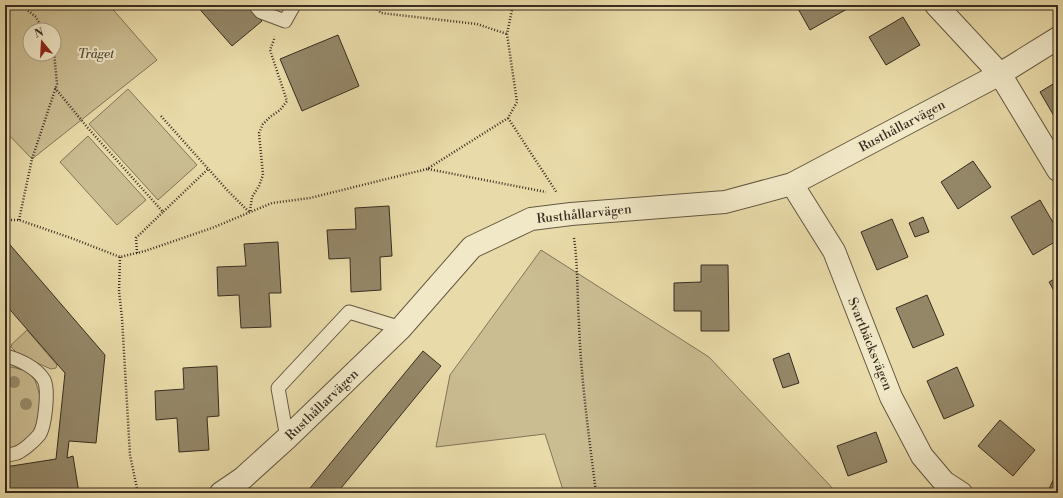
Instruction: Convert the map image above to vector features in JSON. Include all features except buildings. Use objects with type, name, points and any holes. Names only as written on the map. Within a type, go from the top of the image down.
[{"type":"street","points":[[936,5],[1000,74],[1056,164]]},
{"type":"street","name":"Rusthållarvägen","points":[[221,493],[243,478],[287,438],[401,328],[472,247],[531,219],[571,214],[725,202],[792,184],[1000,74],[1058,38]]},
{"type":"street","name":"Svartbäcksvägen","points":[[792,184],[834,251],[891,397],[922,456],[944,482],[961,493]]},
{"type":"lane","points":[[255,5],[261,12],[285,21],[294,5]]},
{"type":"lane","points":[[287,438],[278,388],[349,312],[401,328]]},
{"type":"lane","points":[[5,356],[36,370],[44,381],[47,394],[40,434],[17,453],[5,455]]},
{"type":"path","points":[[22,5],[38,22]]},
{"type":"path","points":[[373,5],[381,13],[477,24],[507,34]]},
{"type":"path","points":[[5,220],[19,220],[120,257],[137,253],[212,228],[272,202],[310,198],[427,169],[508,118],[516,102],[507,34],[513,5]]},
{"type":"path","points":[[250,212],[252,197],[263,176],[259,133],[263,124],[287,102],[270,50],[274,39],[285,21]]},
{"type":"path","points":[[19,220],[32,159],[57,84],[55,62]]},
{"type":"path","points":[[55,88],[87,127],[163,212]]},
{"type":"path","points":[[161,116],[228,191],[250,212]]},
{"type":"path","points":[[427,169],[558,194],[508,118]]},
{"type":"path","points":[[137,253],[136,238],[208,169]]},
{"type":"path","points":[[571,214],[578,263],[579,323],[585,406],[596,493]]},
{"type":"path","points":[[120,257],[120,291],[130,455],[138,493]]},
{"type":"green space","name":"Tråget","points":[[5,5],[109,5],[157,60],[32,159],[5,131]]},
{"type":"green space","points":[[128,89],[197,165],[158,200],[89,124]]},
{"type":"green space","points":[[88,136],[146,200],[117,225],[60,162]]},
{"type":"green space","points":[[541,250],[709,357],[837,493],[564,493],[545,434],[436,447],[450,375]]},
{"type":"green space","points":[[27,330],[57,365],[56,368],[51,369],[19,355],[11,347],[12,344]]},
{"type":"green space","points":[[12,367],[26,371],[35,380],[40,396],[40,414],[32,436],[20,444],[5,450],[5,370]]}]
